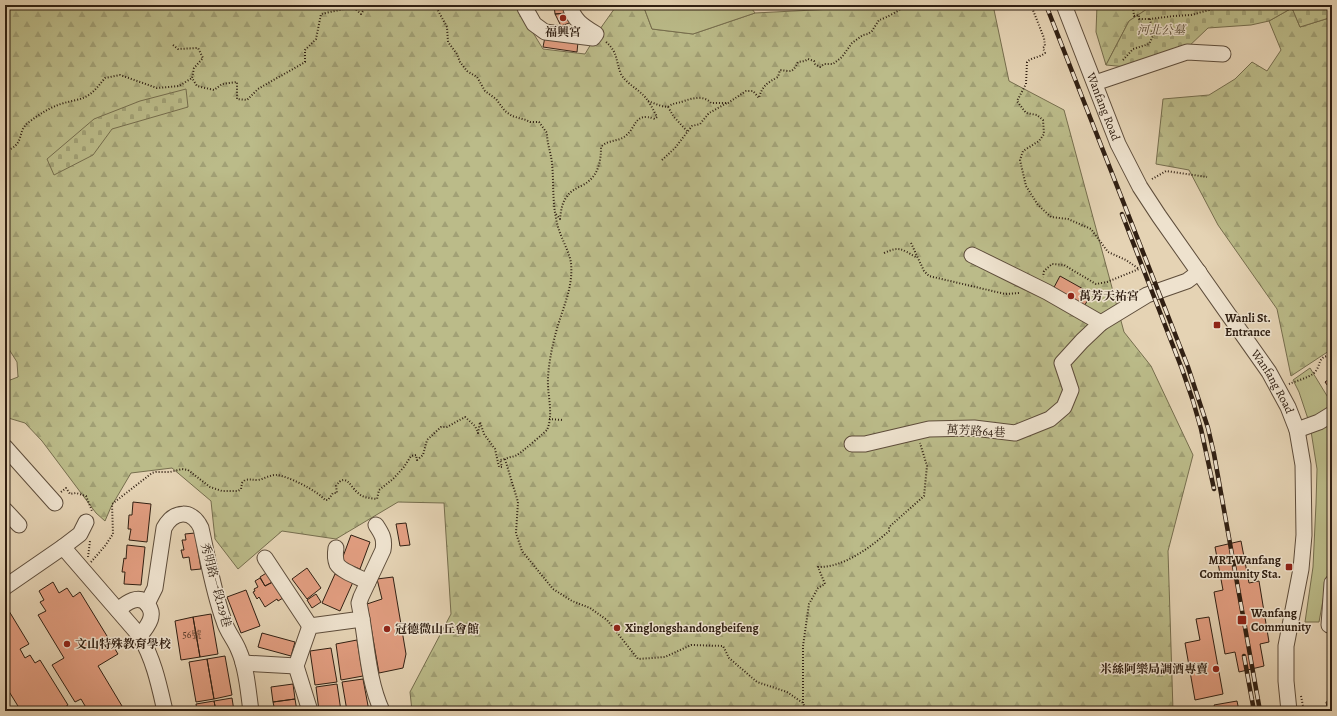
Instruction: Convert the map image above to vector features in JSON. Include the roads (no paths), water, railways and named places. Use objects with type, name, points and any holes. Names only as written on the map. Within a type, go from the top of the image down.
[{"type":"street","points":[[525,5],[525,8],[534,24],[545,32],[593,38],[596,34],[581,25],[574,17],[570,5]]},
{"type":"street","name":"Wanfang Road","points":[[1064,5],[1118,144],[1140,187],[1269,372],[1279,388],[1297,430],[1302,465],[1304,535],[1301,569],[1286,646],[1286,681],[1289,711]]},
{"type":"street","points":[[1095,83],[1187,52],[1223,54]]},
{"type":"street","points":[[972,255],[1041,288],[1101,323]]},
{"type":"street","name":"萬芳路64巷","points":[[852,444],[865,444],[929,429],[974,428],[1015,433],[1050,419],[1064,407],[1071,390],[1062,363],[1082,340],[1101,323],[1147,295],[1187,281],[1199,272]]},
{"type":"street","points":[[1297,430],[1318,422],[1332,414]]},
{"type":"street","points":[[5,447],[55,503]]},
{"type":"street","points":[[5,510],[19,525]]},
{"type":"street","name":"秀明路一段129巷","points":[[140,636],[151,617],[151,610],[147,604],[155,588],[164,528],[168,520],[175,516],[183,514],[191,516],[198,521],[201,528],[223,620],[240,651],[243,663]]},
{"type":"street","points":[[5,588],[80,534],[86,522]]},
{"type":"street","points":[[376,525],[383,534],[384,546],[359,603],[374,688],[377,701],[382,711]]},
{"type":"street","points":[[63,547],[140,636],[149,651],[165,711]]},
{"type":"street","points":[[336,548],[335,558],[337,564],[341,568],[368,582]]},
{"type":"street","points":[[265,558],[310,626]]},
{"type":"street","points":[[1332,583],[1329,625],[1332,625]]},
{"type":"street","points":[[118,610],[128,602],[135,599],[142,600],[147,604]]},
{"type":"street","points":[[310,626],[362,619]]},
{"type":"street","points":[[310,626],[296,666],[310,711]]},
{"type":"street","points":[[251,711],[243,663],[296,666]]},
{"type":"railway","points":[[1046,5],[1188,367],[1208,428],[1214,454],[1260,711]]},
{"type":"railway","points":[[1122,214],[1193,401],[1201,429],[1214,489]]},
{"type":"railway","points":[[1244,656],[1254,711]]},
{"type":"place","name":"福興宮","points":[[563,18]]},
{"type":"place","name":"萬芳天祐宮","points":[[1071,296]]},
{"type":"place","name":"Wanli St. Entrance","points":[[1217,325]]},
{"type":"place","name":"MRT Wanfang Community Sta.","points":[[1289,567]]},
{"type":"place","name":"Wanfang Community","points":[[1242,620]]},
{"type":"place","name":"Xinglongshandongbeifeng","points":[[617,628]]},
{"type":"place","name":"冠德微山丘會館","points":[[387,629]]},
{"type":"place","name":"文山特殊教育學校","points":[[67,644]]},
{"type":"place","name":"米絲阿樂局調酒專賣","points":[[1216,669]]},
{"type":"park label","name":"河北公墓","points":[[1161,30]]}]
